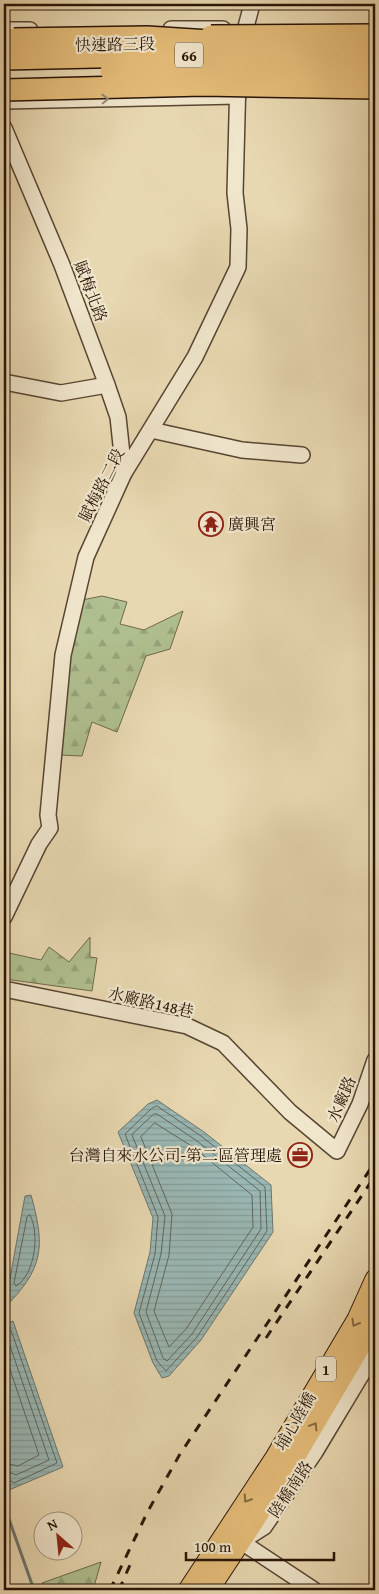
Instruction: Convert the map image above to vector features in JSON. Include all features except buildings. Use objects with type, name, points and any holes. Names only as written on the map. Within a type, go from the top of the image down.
[{"type":"highway","points":[[7,38],[375,35]]},
{"type":"highway","points":[[147,37],[375,51]]},
{"type":"highway","name":"66","points":[[4,58],[375,51]]},
{"type":"highway","name":"66","points":[[4,72],[375,68]]},
{"type":"highway","points":[[4,90],[203,86],[375,88]]},
{"type":"main road","name":"快速路三段","points":[[7,38],[245,35],[375,42]]},
{"type":"main road","name":"66","points":[[4,82],[238,87],[375,79]]},
{"type":"main road","name":"埔心陸橋","points":[[281,1463],[357,1319],[375,1279]]},
{"type":"main road","name":"埔心陸橋","points":[[281,1463],[375,1322]]},
{"type":"main road","name":"陸橋南路","points":[[209,1590],[234,1537],[281,1463]]},
{"type":"main road","name":"陸橋南路","points":[[188,1590],[234,1537]]},
{"type":"street","points":[[245,35],[252,4]]},
{"type":"street","points":[[4,101],[238,87]]},
{"type":"street","name":"賦梅路二段","points":[[4,917],[38,844],[50,828],[48,815],[63,655],[86,558],[124,474],[195,357],[238,266],[239,229],[235,193],[238,87]]},
{"type":"street","name":"賦梅北路","points":[[4,128],[69,284],[107,385],[118,417],[124,474]]},
{"type":"street","points":[[4,382],[61,393],[107,385]]},
{"type":"street","points":[[151,430],[242,450],[302,455]]},
{"type":"street","name":"水廠路148巷","points":[[4,989],[187,1026],[223,1043],[290,1112],[337,1151]]},
{"type":"street","name":"水廠路","points":[[337,1151],[360,1104],[375,1060]]},
{"type":"street","name":"陸橋南路","points":[[234,1537],[264,1527],[315,1452],[375,1352]]},
{"type":"street","points":[[234,1537],[314,1590]]},
{"type":"green space","points":[[102,596],[127,602],[120,624],[144,630],[183,611],[170,649],[146,656],[117,732],[92,722],[82,756],[60,755],[70,648],[82,600]]},
{"type":"green space","points":[[90,937],[90,957],[97,958],[92,991],[5,979],[9,953],[41,960],[49,947],[69,962]]},
{"type":"green space","points":[[101,1562],[93,1590],[42,1590],[42,1583]]},
{"type":"water","points":[[157,1100],[204,1132],[271,1185],[273,1232],[201,1340],[169,1376],[162,1378],[153,1363],[134,1313],[150,1252],[153,1218],[118,1132],[148,1104]]},
{"type":"water","points":[[31,1195],[38,1226],[39,1252],[36,1264],[22,1288],[11,1301],[6,1300],[25,1196]]},
{"type":"water","points":[[13,1321],[63,1467],[9,1490],[4,1476],[4,1325]]},
{"type":"waterway","points":[[4,1505],[34,1590]]},
{"type":"railway","points":[[110,1590],[148,1511],[180,1454],[375,1162]]},
{"type":"railway","points":[[266,1338],[375,1176]]},
{"type":"railway","points":[[119,1590],[133,1558]]},
{"type":"place","name":"廣興宮","points":[[211,524]]},
{"type":"place","name":"台灣自來水公司-第二區管理處","points":[[300,1155]]}]
